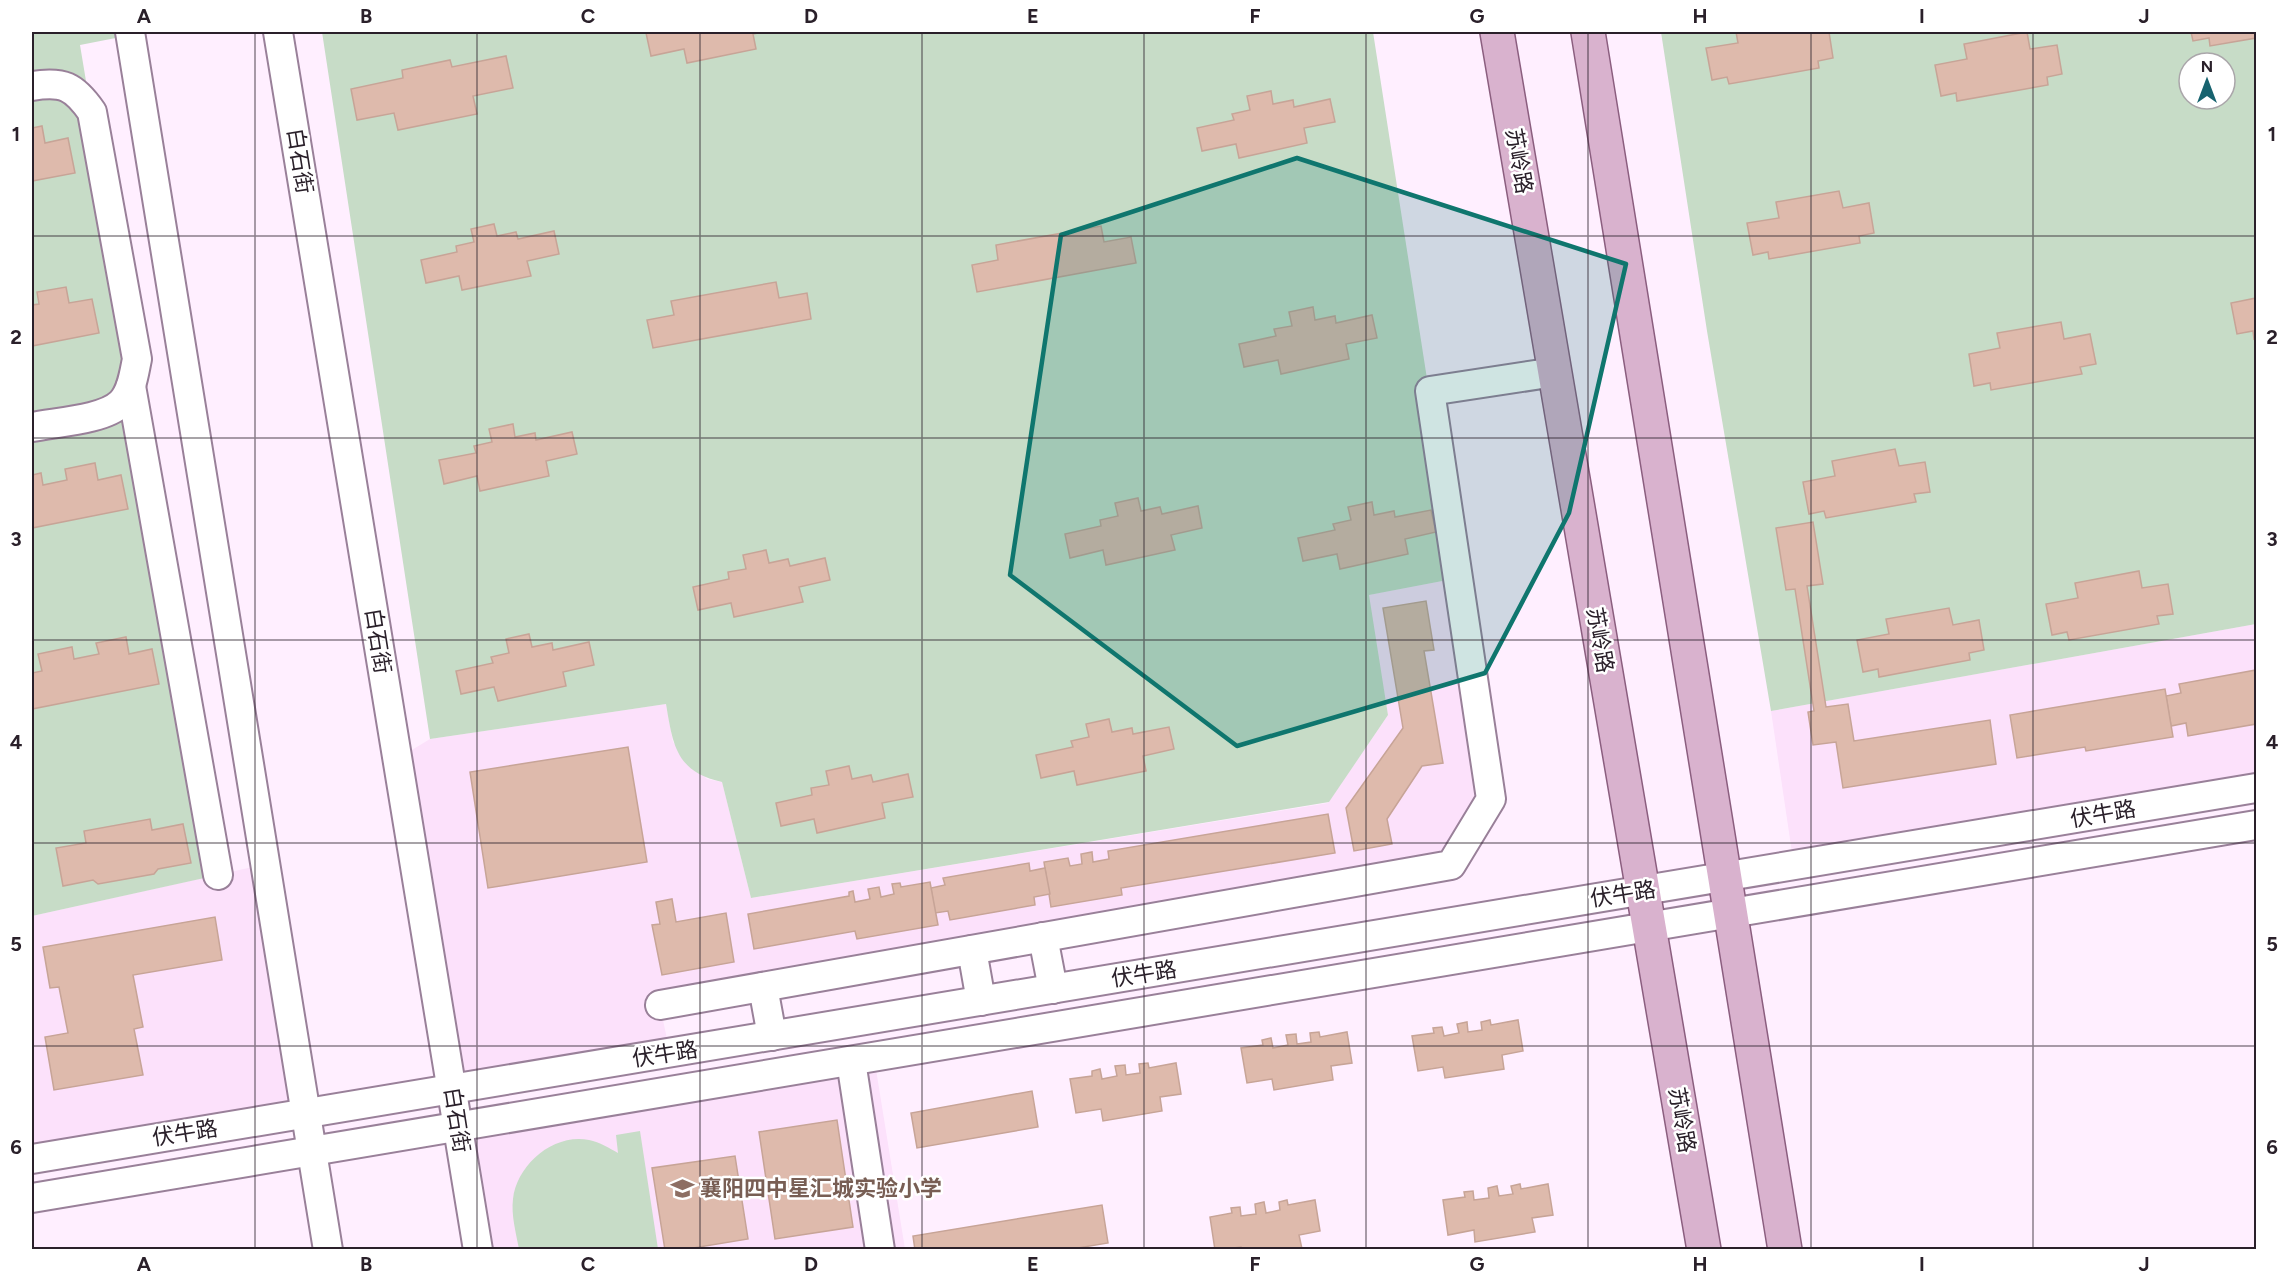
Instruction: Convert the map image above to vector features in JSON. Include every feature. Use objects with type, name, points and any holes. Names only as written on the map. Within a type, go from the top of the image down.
[{"type":"main road","name":"苏岭路","points":[[1497,32],[1704,1250]]},
{"type":"main road","points":[[1588,32],[1785,1250]]},
{"type":"street","points":[[130,32],[328,1250]]},
{"type":"street","name":"白石街","points":[[278,32],[478,1250]]},
{"type":"street","points":[[32,86],[64,85],[80,94],[92,112],[137,359],[131,386],[123,402],[106,413],[32,427]]},
{"type":"street","points":[[660,1005],[1451,865],[1491,799],[1430,391],[1555,372]]},
{"type":"street","points":[[131,386],[218,875]]},
{"type":"street","name":"伏牛路","points":[[32,1159],[2256,788]]},
{"type":"street","points":[[32,1198],[2256,825]]},
{"type":"street","points":[[1043,937],[1053,989]]},
{"type":"street","points":[[972,950],[981,1001]]},
{"type":"street","points":[[763,987],[772,1036]]},
{"type":"street","points":[[851,1061],[880,1250]]},
{"type":"highlighted area","points":[[1297,158],[1626,264],[1569,513],[1485,673],[1237,746],[1010,575],[1061,235]]},
{"type":"shaded area","points":[[1458,578],[1491,799],[1451,865],[660,1006],[670,1053],[452,1089],[397,759],[430,739],[666,704],[673,742],[707,779],[722,782],[751,898],[1328,803],[1388,715],[1368,595]]},
{"type":"shaded area","points":[[2256,624],[2256,788],[1794,866],[1771,711]]},
{"type":"shaded area","points":[[266,864],[307,1113],[32,1159],[32,916]]},
{"type":"shaded area","name":"襄阳四中星汇城实验小学","points":[[874,1057],[905,1249],[478,1249],[458,1127]]},
{"type":"green space","points":[[32,32],[130,32],[131,35],[80,45],[218,875],[32,916]]},
{"type":"green space","points":[[322,32],[1373,32],[1458,578],[1369,595],[1388,715],[1329,802],[751,898],[722,782],[695,771],[679,755],[671,732],[666,704],[430,739]]},
{"type":"green space","points":[[1661,32],[2256,32],[2256,624],[1771,711],[1707,331]]},
{"type":"green space","points":[[640,1131],[658,1249],[519,1249],[513,1218],[513,1199],[522,1174],[539,1154],[562,1141],[576,1139],[597,1142],[618,1153],[616,1135]]},
{"type":"building","points":[[763,32],[753,34],[756,49],[687,63],[684,49],[651,56],[646,33]]},
{"type":"building","points":[[1736,32],[1829,32],[1833,58],[1818,61],[1819,68],[1729,84],[1727,77],[1712,80],[1706,48],[1738,43]]},
{"type":"building","points":[[2027,32],[2030,49],[2057,45],[2062,74],[2047,77],[2048,85],[1957,101],[1956,93],[1941,96],[1935,65],[1967,59],[1964,44]]},
{"type":"building","points":[[2191,32],[2256,32],[2256,38],[2210,46],[2209,38],[2193,41]]},
{"type":"building","points":[[506,56],[513,88],[473,96],[477,114],[398,130],[394,113],[357,120],[351,89],[403,78],[402,70],[450,60],[452,67]]},
{"type":"building","points":[[1271,91],[1273,104],[1293,100],[1294,107],[1330,99],[1335,122],[1304,128],[1307,143],[1239,158],[1236,144],[1202,151],[1197,128],[1234,120],[1232,114],[1250,110],[1247,96]]},
{"type":"building","points":[[42,126],[45,143],[68,138],[75,173],[32,181],[32,128]]},
{"type":"building","points":[[1839,191],[1843,208],[1869,203],[1874,233],[1859,236],[1860,243],[1769,259],[1768,252],[1753,255],[1747,223],[1779,218],[1776,202]]},
{"type":"building","points":[[494,224],[497,236],[516,232],[518,239],[554,231],[559,254],[527,261],[531,276],[462,290],[459,276],[426,283],[421,260],[457,252],[456,246],[474,242],[471,229]]},
{"type":"building","points":[[1101,226],[1104,242],[1131,237],[1136,263],[977,292],[972,265],[998,260],[996,245]]},
{"type":"building","points":[[776,282],[779,298],[807,293],[811,319],[653,348],[647,320],[674,315],[671,301]]},
{"type":"building","points":[[66,287],[69,303],[92,299],[99,333],[32,346],[32,305],[39,304],[37,292]]},
{"type":"building","points":[[2256,298],[2256,338],[2254,339],[2253,331],[2237,334],[2231,303]]},
{"type":"building","points":[[1313,307],[1315,320],[1335,316],[1336,323],[1372,315],[1377,338],[1346,344],[1349,359],[1281,374],[1278,360],[1244,367],[1239,344],[1276,336],[1274,329],[1292,326],[1289,312]]},
{"type":"building","points":[[2061,322],[2064,339],[2090,334],[2096,364],[2080,367],[2082,374],[1991,390],[1990,383],[1974,386],[1969,354],[2000,348],[1997,333]]},
{"type":"building","points":[[513,424],[515,437],[535,433],[536,440],[572,432],[577,454],[546,461],[549,476],[480,491],[477,476],[444,484],[439,460],[476,453],[474,446],[492,442],[489,429]]},
{"type":"building","points":[[1895,449],[1899,466],[1925,462],[1930,492],[1914,494],[1916,502],[1826,518],[1824,511],[1809,514],[1803,482],[1835,476],[1832,461]]},
{"type":"building","points":[[95,463],[98,480],[121,475],[128,509],[32,528],[32,475],[41,473],[43,485],[67,480],[65,469]]},
{"type":"building","points":[[1138,498],[1141,511],[1160,507],[1162,514],[1198,506],[1202,528],[1171,535],[1175,550],[1106,565],[1103,550],[1070,558],[1065,534],[1101,526],[1100,520],[1118,516],[1115,503]]},
{"type":"building","points":[[1372,502],[1374,515],[1394,511],[1395,517],[1431,510],[1436,532],[1405,539],[1408,554],[1340,569],[1337,554],[1303,561],[1298,538],[1335,530],[1333,524],[1351,520],[1348,507]]},
{"type":"building","points":[[1813,522],[1823,584],[1807,586],[1826,707],[1848,704],[1854,741],[1990,720],[1996,764],[1843,788],[1836,742],[1813,745],[1808,712],[1814,711],[1795,589],[1786,590],[1776,528]]},
{"type":"building","points":[[766,550],[769,563],[788,559],[790,566],[825,558],[830,580],[799,587],[803,602],[734,617],[731,603],[698,610],[693,587],[729,579],[728,572],[746,569],[743,555]]},
{"type":"building","points":[[2139,571],[2142,588],[2168,584],[2173,614],[2157,616],[2159,624],[2069,640],[2067,632],[2052,635],[2046,604],[2078,598],[2075,583]]},
{"type":"building","points":[[1426,601],[1434,650],[1424,651],[1443,763],[1422,766],[1387,819],[1392,844],[1354,851],[1346,808],[1403,728],[1383,608]]},
{"type":"building","points":[[1949,608],[1953,625],[1979,620],[1984,650],[1969,653],[1970,660],[1879,677],[1878,669],[1863,672],[1857,640],[1889,634],[1886,619]]},
{"type":"building","points":[[529,634],[532,647],[552,643],[553,650],[589,642],[594,665],[563,672],[566,686],[498,701],[494,687],[461,694],[456,671],[493,663],[491,657],[509,653],[506,639]]},
{"type":"building","points":[[126,637],[129,654],[152,649],[159,684],[32,709],[32,673],[42,671],[38,654],[72,647],[74,659],[99,654],[96,643]]},
{"type":"building","points":[[2256,670],[2256,724],[2188,736],[2186,723],[2171,726],[2166,696],[2181,693],[2179,684]]},
{"type":"building","points":[[2165,689],[2173,737],[2086,751],[2085,747],[2017,758],[2010,715]]},
{"type":"building","points":[[1109,719],[1112,732],[1132,728],[1133,734],[1169,727],[1174,749],[1143,756],[1146,771],[1077,785],[1074,771],[1041,778],[1036,755],[1073,747],[1071,741],[1089,737],[1086,724]]},
{"type":"building","points":[[628,747],[647,862],[488,888],[470,772]]},
{"type":"building","points":[[849,766],[852,779],[871,775],[873,782],[908,774],[913,797],[882,803],[885,818],[817,833],[814,819],[781,826],[776,803],[812,795],[811,788],[829,785],[826,771]]},
{"type":"building","points":[[1328,814],[1335,853],[1121,888],[1122,895],[1051,907],[1044,862],[1068,858],[1070,866],[1082,864],[1081,854],[1092,852],[1093,862],[1109,859],[1108,851]]},
{"type":"building","points":[[150,819],[152,830],[183,824],[191,863],[158,869],[154,874],[98,884],[93,880],[63,886],[56,848],[86,843],[84,831]]},
{"type":"building","points":[[1029,863],[1030,871],[1045,868],[1050,894],[1034,897],[1035,905],[950,920],[948,911],[935,913],[931,888],[945,885],[943,878]]},
{"type":"building","points":[[930,882],[938,925],[857,939],[855,931],[754,949],[748,914],[849,896],[849,892],[853,891],[855,902],[870,899],[868,889],[879,887],[881,897],[894,894],[892,884],[900,883],[901,887]]},
{"type":"building","points":[[672,899],[676,922],[726,913],[734,962],[662,975],[652,925],[660,924],[656,902]]},
{"type":"building","points":[[215,917],[222,960],[133,975],[143,1027],[134,1029],[143,1075],[54,1090],[45,1037],[68,1033],[59,987],[50,988],[43,947]]},
{"type":"building","points":[[1490,1020],[1491,1025],[1518,1020],[1523,1051],[1502,1055],[1504,1069],[1445,1078],[1443,1067],[1418,1071],[1412,1036],[1434,1033],[1433,1028],[1442,1027],[1444,1036],[1459,1033],[1457,1024],[1467,1022],[1468,1032],[1482,1030],[1481,1022]]},
{"type":"building","points":[[1319,1032],[1320,1037],[1347,1032],[1352,1063],[1331,1066],[1333,1080],[1274,1090],[1272,1079],[1247,1083],[1241,1048],[1263,1045],[1262,1040],[1271,1038],[1273,1048],[1288,1045],[1286,1035],[1296,1034],[1297,1044],[1311,1042],[1310,1033]]},
{"type":"building","points":[[1148,1063],[1149,1068],[1176,1063],[1181,1094],[1160,1097],[1162,1111],[1103,1121],[1101,1109],[1076,1113],[1070,1079],[1092,1076],[1092,1071],[1100,1069],[1102,1079],[1117,1076],[1115,1066],[1125,1065],[1126,1075],[1140,1073],[1139,1064]]},
{"type":"building","points":[[1032,1091],[1038,1127],[917,1148],[911,1113]]},
{"type":"building","points":[[837,1120],[853,1227],[775,1239],[759,1132]]},
{"type":"building","points":[[735,1156],[748,1239],[681,1250],[665,1250],[652,1168]]},
{"type":"building","points":[[1520,1184],[1521,1189],[1548,1184],[1553,1215],[1532,1218],[1535,1232],[1475,1242],[1474,1230],[1448,1235],[1443,1200],[1465,1197],[1464,1192],[1473,1191],[1474,1200],[1489,1198],[1488,1188],[1497,1186],[1499,1196],[1513,1194],[1511,1186]]},
{"type":"building","points":[[1287,1200],[1288,1205],[1315,1200],[1320,1231],[1299,1235],[1302,1249],[1241,1250],[1241,1247],[1215,1250],[1210,1217],[1232,1213],[1231,1208],[1240,1207],[1241,1216],[1256,1214],[1255,1204],[1264,1202],[1266,1213],[1280,1210],[1279,1202]]},
{"type":"building","points":[[1102,1205],[1108,1243],[1066,1250],[915,1250],[913,1236]]},
{"type":"place","name":"襄阳四中星汇城实验小学","points":[[682,1188]]}]
